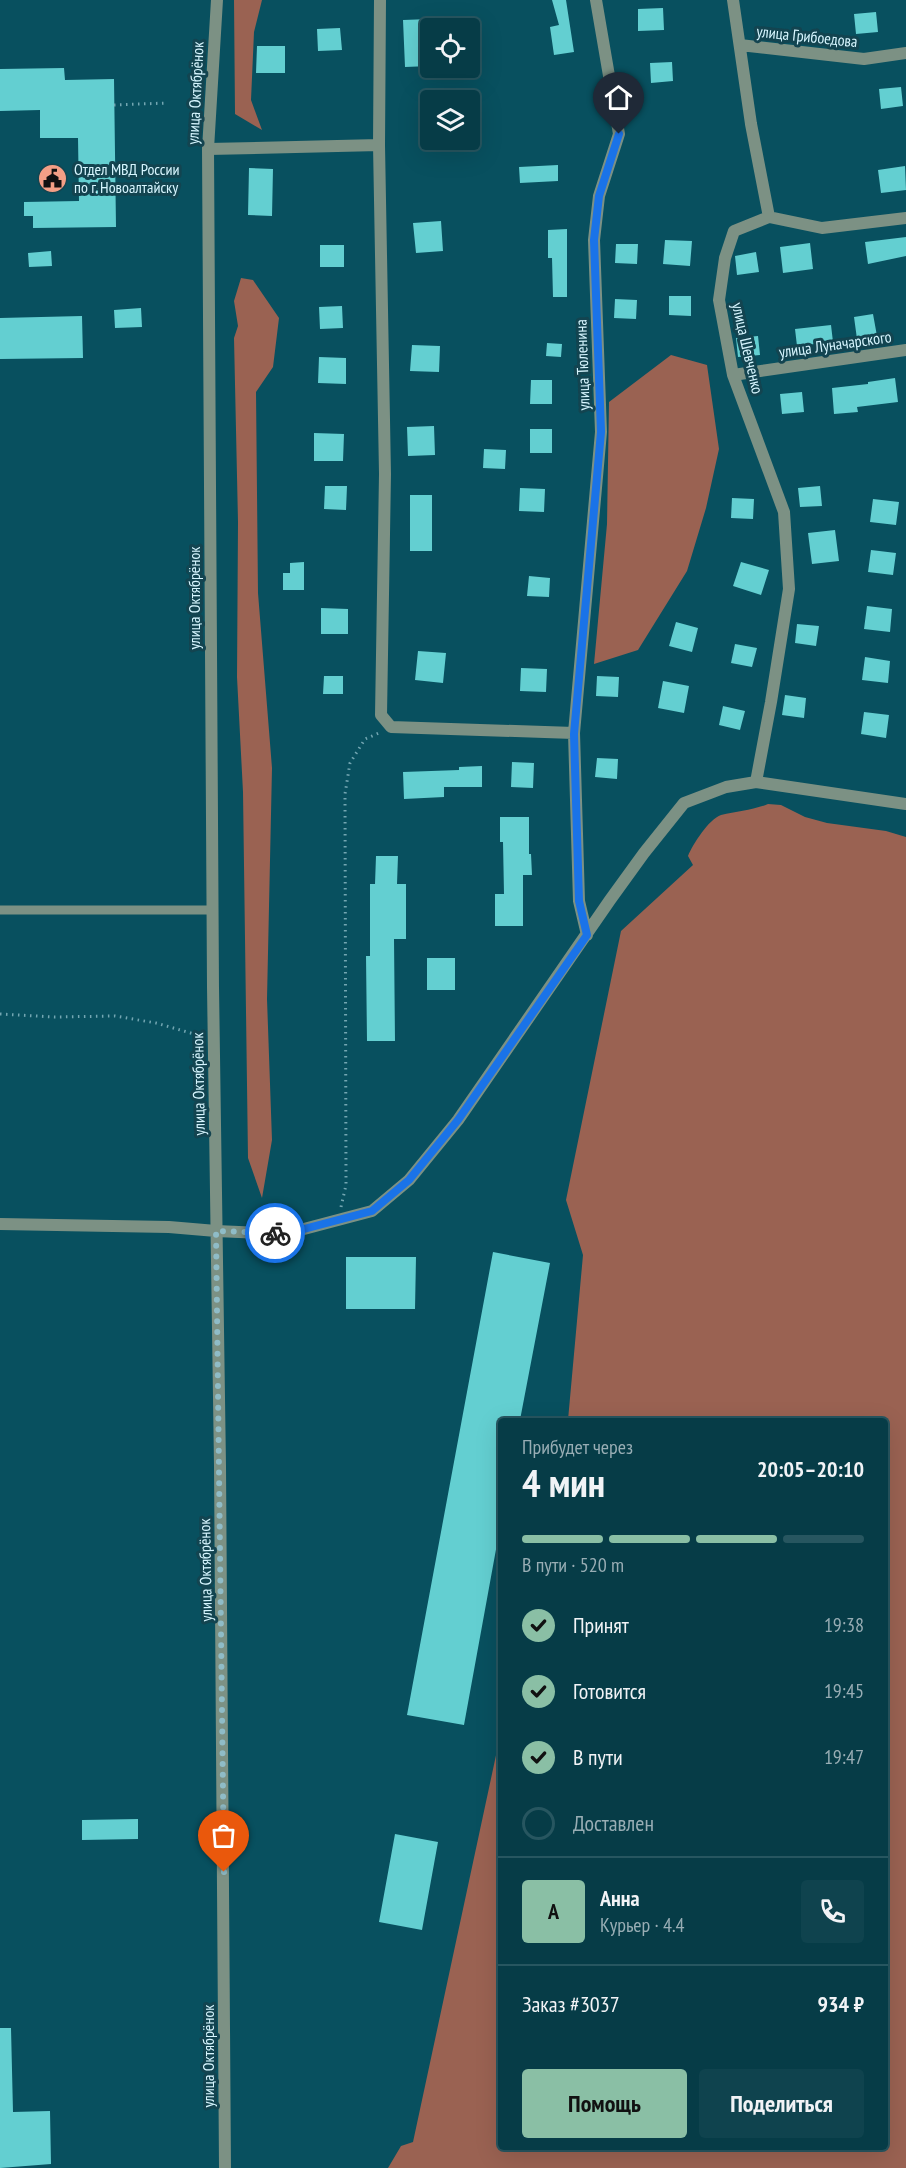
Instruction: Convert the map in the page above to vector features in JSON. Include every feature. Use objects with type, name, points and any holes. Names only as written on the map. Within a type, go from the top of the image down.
[{"type":"street","name":"улица Октябрёнок","points":[[217,0],[208,150],[214,1039],[224,1826],[225,2168]]},
{"type":"street","points":[[380,0],[379,145],[385,474],[381,716],[391,727],[574,734]]},
{"type":"street","name":"улица Тюленина","points":[[587,935],[579,901],[574,734],[601,432],[594,240],[599,196],[619,134],[596,0]]},
{"type":"street","points":[[734,0],[751,124],[769,217],[822,228],[906,218]]},
{"type":"street","name":"улица Грибоедова","points":[[740,45],[864,59],[906,53]]},
{"type":"street","points":[[208,150],[379,145]]},
{"type":"street","name":"улица Шевченко","points":[[756,782],[789,589],[784,512],[734,375],[719,300],[725,258],[734,231],[769,217]]},
{"type":"street","name":"улица Луначарского","points":[[734,375],[906,350]]},
{"type":"street","points":[[0,1224],[169,1227],[285,1234],[372,1211],[409,1180],[458,1120],[644,853],[684,803],[726,787],[756,782],[906,804]]},
{"type":"lane","points":[[0,910],[213,910]]},
{"type":"path","points":[[114,105],[167,103]]},
{"type":"path","points":[[339,1220],[346,1185],[345,794],[350,763],[365,739],[391,727]]},
{"type":"path","points":[[0,1014],[54,1017],[115,1016],[156,1023],[214,1039]]},
{"type":"shaded area","points":[[234,0],[262,0],[254,32],[251,100],[262,130],[235,114]]},
{"type":"shaded area","points":[[241,278],[253,280],[279,318],[273,367],[256,392],[258,593],[272,768],[267,999],[272,1140],[262,1198],[248,1158],[243,792],[237,677],[238,522],[234,338],[238,326],[234,301]]},
{"type":"shaded area","points":[[671,355],[707,365],[719,449],[706,508],[687,571],[638,650],[594,664],[607,524],[609,402]]},
{"type":"shaded area","points":[[768,804],[781,805],[805,817],[827,823],[886,831],[906,837],[906,2168],[388,2168],[401,2146],[413,2142],[498,1746],[498,2150],[888,2150],[888,1418],[568,1418],[583,1255],[566,1200],[621,931],[693,865],[688,856],[697,839],[711,821],[721,815]]},
{"type":"building","points":[[552,0],[566,0],[574,52],[554,55],[550,27],[559,25]]},
{"type":"building","points":[[663,8],[664,30],[638,31],[638,9]]},
{"type":"building","points":[[876,12],[878,32],[856,34],[854,14]]},
{"type":"building","points":[[420,19],[420,66],[405,67],[403,20]]},
{"type":"building","points":[[340,28],[342,50],[318,51],[317,29]]},
{"type":"building","points":[[257,46],[285,46],[285,73],[256,73]]},
{"type":"building","points":[[672,62],[673,81],[651,83],[650,63]]},
{"type":"building","points":[[64,68],[65,80],[114,79],[116,227],[33,228],[33,216],[24,216],[24,202],[79,201],[78,138],[40,138],[40,110],[0,111],[0,69]]},
{"type":"building","points":[[901,87],[903,106],[881,109],[879,89]]},
{"type":"building","points":[[558,165],[558,181],[520,183],[519,167]]},
{"type":"building","points":[[905,166],[906,190],[881,193],[878,170]]},
{"type":"building","points":[[249,168],[273,169],[272,216],[248,215]]},
{"type":"building","points":[[441,221],[443,251],[416,253],[413,223]]},
{"type":"building","points":[[567,229],[567,297],[553,297],[552,258],[548,258],[548,230]]},
{"type":"building","points":[[906,237],[906,256],[868,264],[865,242]]},
{"type":"building","points":[[665,240],[692,241],[690,266],[663,264]]},
{"type":"building","points":[[810,243],[813,269],[783,273],[780,247]]},
{"type":"building","points":[[616,244],[638,244],[637,264],[615,263]]},
{"type":"building","points":[[320,245],[344,245],[344,267],[320,267]]},
{"type":"building","points":[[51,251],[52,266],[29,267],[28,253]]},
{"type":"building","points":[[756,252],[759,272],[737,275],[735,256]]},
{"type":"building","points":[[669,296],[691,296],[691,316],[669,315]]},
{"type":"building","points":[[615,299],[637,300],[636,319],[614,318]]},
{"type":"building","points":[[342,306],[343,328],[320,329],[319,307]]},
{"type":"building","points":[[141,308],[142,327],[115,328],[114,310]]},
{"type":"building","points":[[873,314],[877,336],[857,339],[854,317]]},
{"type":"building","points":[[82,316],[83,358],[0,359],[0,318]]},
{"type":"building","points":[[831,325],[833,342],[797,346],[795,329]]},
{"type":"building","points":[[758,336],[760,355],[738,357],[736,338]]},
{"type":"building","points":[[547,343],[562,344],[561,357],[546,356]]},
{"type":"building","points":[[412,345],[440,346],[439,372],[410,371]]},
{"type":"building","points":[[319,357],[346,358],[346,384],[318,383]]},
{"type":"building","points":[[895,378],[898,402],[857,407],[858,412],[834,414],[832,388]]},
{"type":"building","points":[[531,380],[552,380],[552,404],[530,404]]},
{"type":"building","points":[[802,392],[804,412],[782,414],[780,394]]},
{"type":"building","points":[[434,426],[435,455],[408,456],[407,427]]},
{"type":"building","points":[[530,429],[552,429],[552,453],[530,453]]},
{"type":"building","points":[[314,433],[344,434],[343,461],[314,461]]},
{"type":"building","points":[[484,449],[506,450],[505,469],[483,468]]},
{"type":"building","points":[[325,486],[347,486],[346,510],[324,509]]},
{"type":"building","points":[[820,486],[822,506],[800,507],[798,488]]},
{"type":"building","points":[[520,488],[545,489],[544,512],[519,511]]},
{"type":"building","points":[[410,495],[432,495],[432,551],[410,551]]},
{"type":"building","points":[[732,498],[754,499],[753,519],[731,518]]},
{"type":"building","points":[[873,499],[899,502],[896,525],[870,522]]},
{"type":"building","points":[[835,530],[839,561],[812,564],[808,533]]},
{"type":"building","points":[[871,550],[896,553],[893,575],[868,572]]},
{"type":"building","points":[[304,562],[304,590],[283,590],[283,573],[290,573],[290,563]]},
{"type":"building","points":[[741,562],[769,570],[761,595],[733,586]]},
{"type":"building","points":[[529,576],[550,578],[549,597],[527,596]]},
{"type":"building","points":[[867,606],[892,609],[890,632],[864,629]]},
{"type":"building","points":[[321,608],[348,609],[348,634],[321,634]]},
{"type":"building","points":[[676,622],[698,628],[692,652],[669,646]]},
{"type":"building","points":[[797,624],[819,626],[816,646],[795,643]]},
{"type":"building","points":[[735,644],[757,648],[752,667],[731,663]]},
{"type":"building","points":[[418,651],[446,653],[443,683],[415,680]]},
{"type":"building","points":[[865,657],[890,661],[888,683],[862,680]]},
{"type":"building","points":[[521,668],[547,669],[546,692],[520,691]]},
{"type":"building","points":[[324,676],[343,676],[343,694],[323,694]]},
{"type":"building","points":[[597,676],[619,677],[618,697],[596,696]]},
{"type":"building","points":[[663,681],[689,686],[684,713],[658,708]]},
{"type":"building","points":[[785,695],[806,698],[804,718],[782,715]]},
{"type":"building","points":[[723,706],[745,711],[740,730],[719,725]]},
{"type":"building","points":[[864,712],[889,715],[886,738],[861,734]]},
{"type":"building","points":[[597,758],[618,759],[617,779],[595,777]]},
{"type":"building","points":[[512,762],[534,763],[533,788],[511,787]]},
{"type":"building","points":[[482,766],[482,787],[444,787],[444,797],[404,799],[403,772],[459,770],[459,767]]},
{"type":"building","points":[[500,817],[529,817],[529,854],[531,854],[532,875],[523,875],[523,926],[495,926],[495,894],[504,894]]},
{"type":"building","points":[[376,856],[398,856],[397,884],[406,884],[406,939],[394,939],[395,1041],[367,1041],[366,956],[370,956],[370,884],[375,884]]},
{"type":"building","points":[[427,958],[455,958],[455,990],[427,990]]},
{"type":"building","points":[[493,1252],[550,1263],[520,1418],[498,1418],[498,1538],[464,1725],[407,1715]]},
{"type":"building","points":[[346,1257],[416,1257],[415,1309],[346,1309]]},
{"type":"building","points":[[138,1819],[138,1839],[82,1840],[82,1820]]},
{"type":"building","points":[[395,1834],[438,1842],[422,1930],[379,1922]]},
{"type":"building","points":[[0,2028],[11,2028],[13,2112],[50,2111],[51,2164],[0,2168]]},
{"type":"way so far","points":[[224,1872],[216,1231],[275,1233]]},
{"type":"place","name":"Отдел МВД России по г. Новоалтайску","points":[[53,178]]},
{"type":"route","points":[[275,1233],[285,1234],[372,1211],[409,1180],[458,1120],[587,935],[579,901],[574,734],[601,432],[594,240],[599,196],[619,134]]}]
